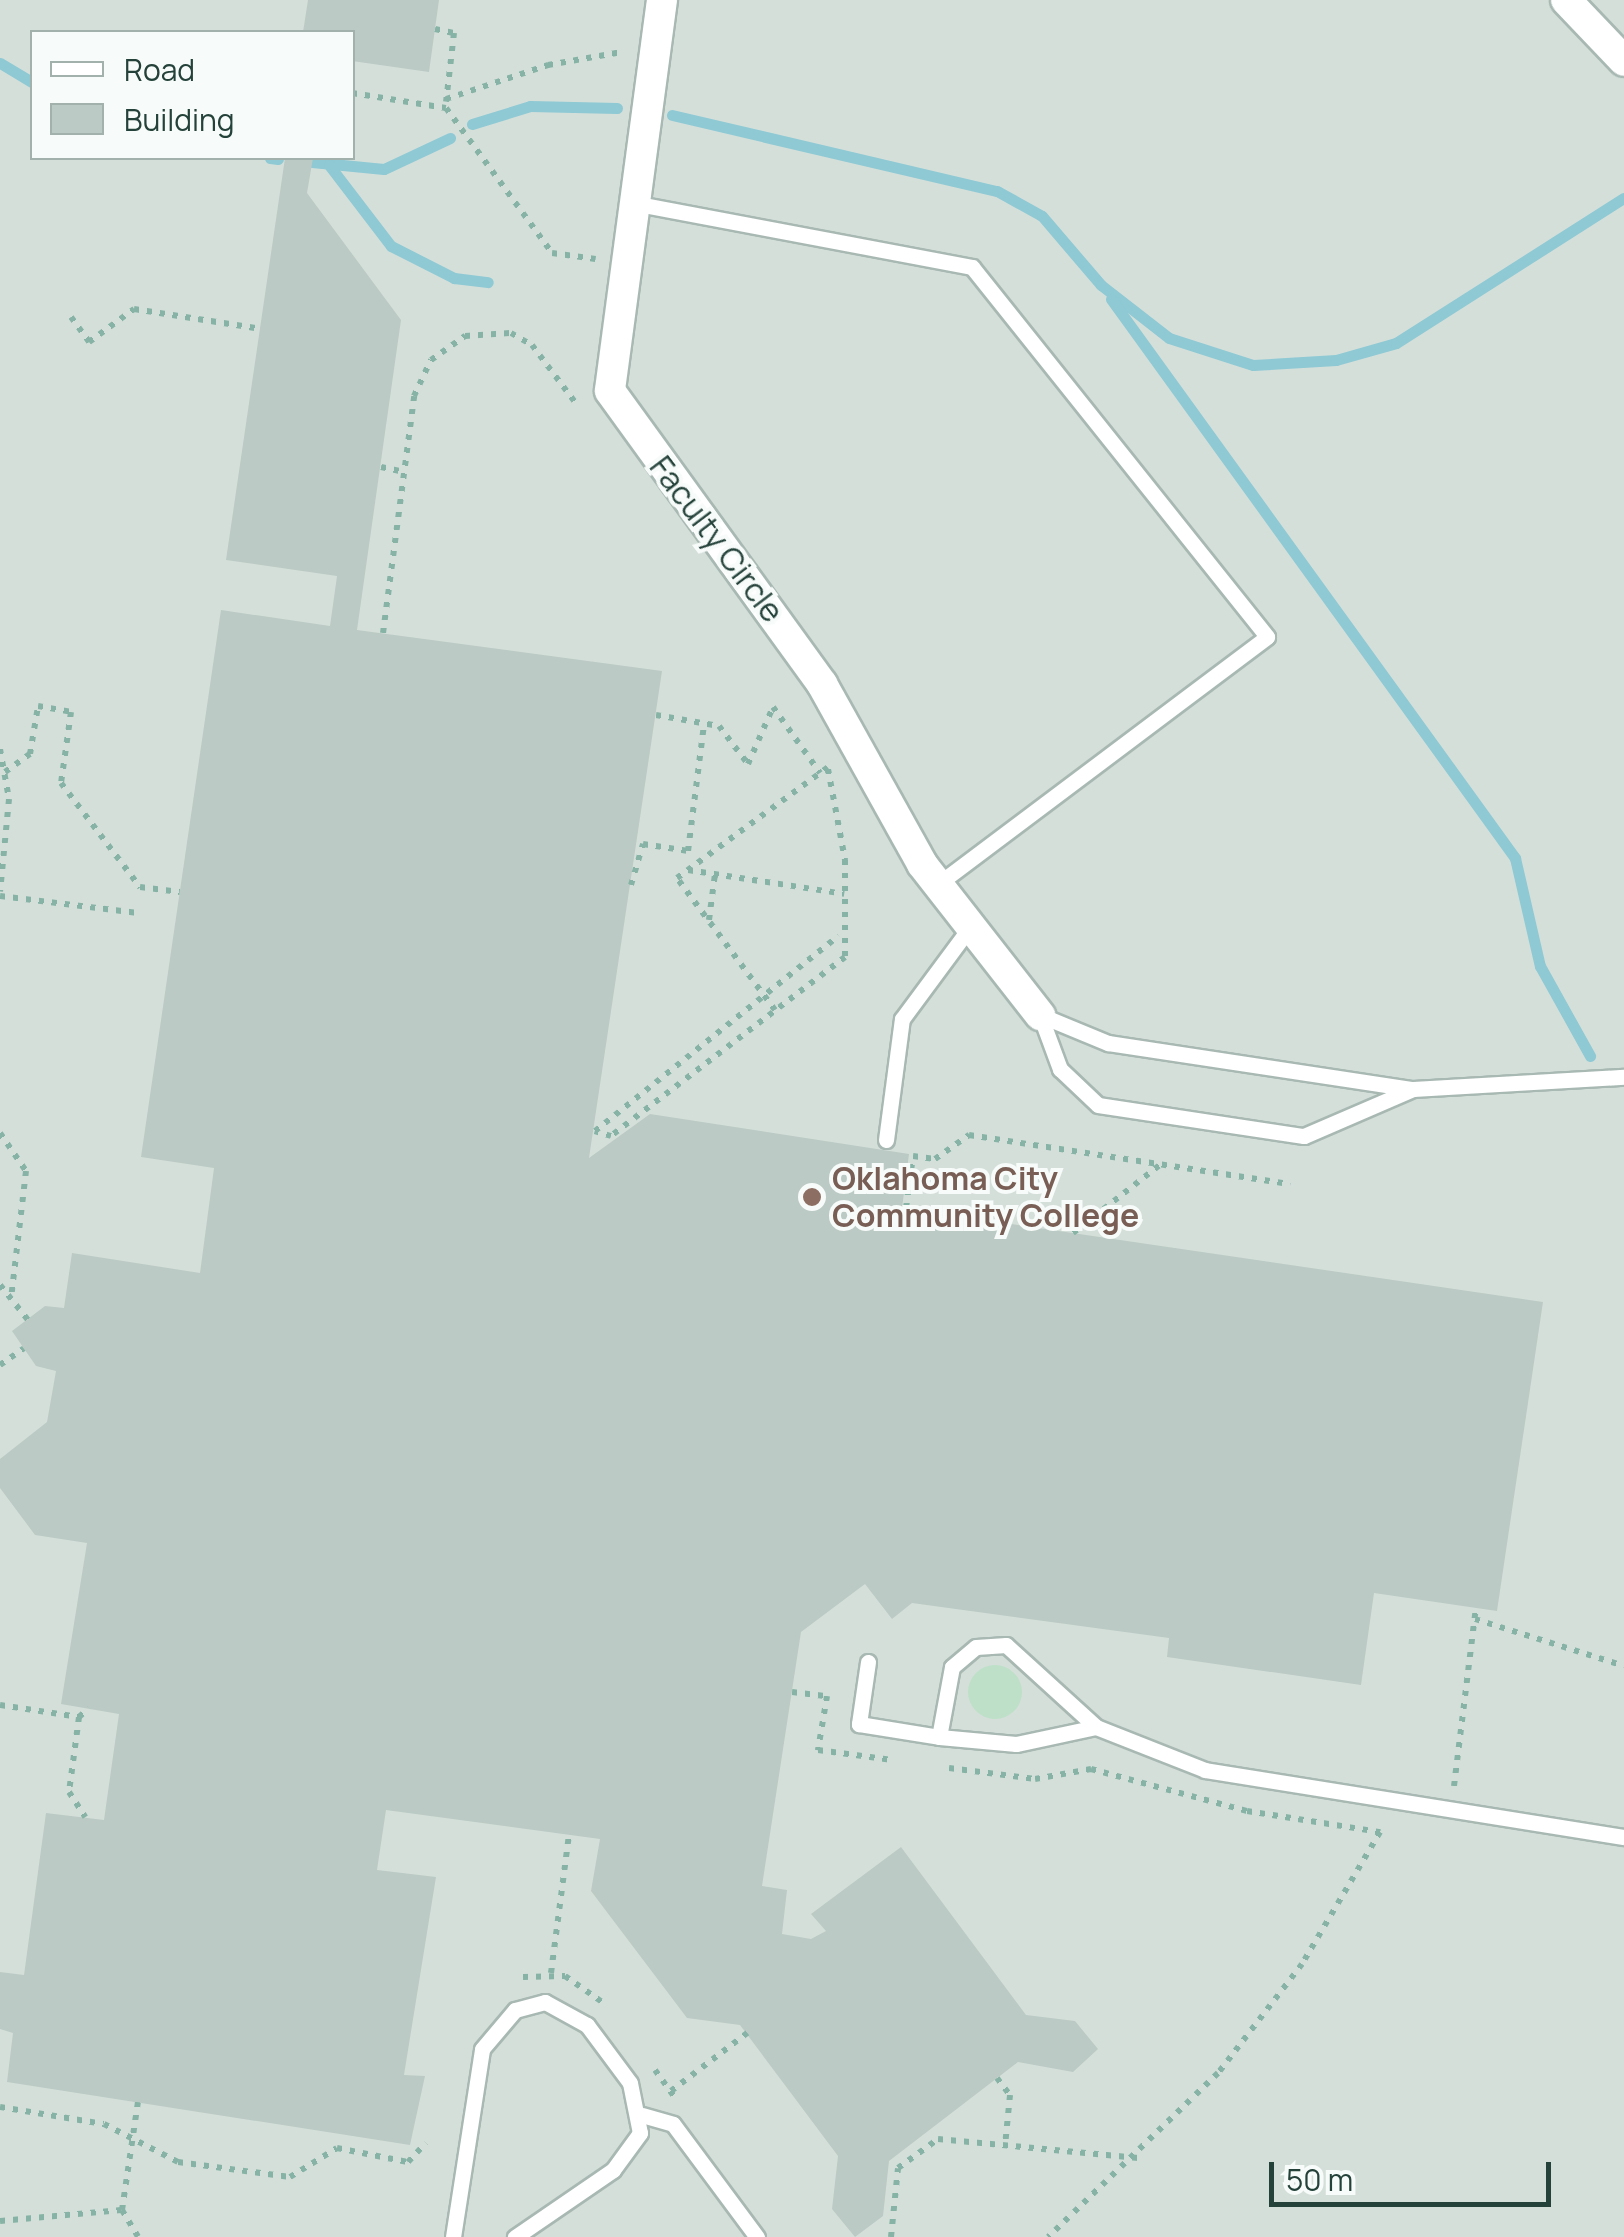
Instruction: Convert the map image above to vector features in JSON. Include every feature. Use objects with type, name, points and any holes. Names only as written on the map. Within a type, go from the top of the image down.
[{"type":"street","name":"Faculty Circle","points":[[662,0],[610,390],[822,684],[937,885],[1040,1015]]},
{"type":"street","points":[[1566,0],[1624,61]]},
{"type":"lane","points":[[633,204],[972,267],[1267,638],[937,885]]},
{"type":"lane","points":[[886,1140],[902,1019],[970,926]]},
{"type":"lane","name":"Faculty Circle","points":[[1040,1015],[1060,1069],[1098,1105],[1304,1136],[1413,1090]]},
{"type":"lane","name":"Faculty Circle","points":[[1040,1015],[1108,1042],[1413,1090],[1624,1077]]},
{"type":"lane","points":[[939,1736],[952,1667],[991,1644],[1022,1652],[1096,1728],[1240,1779],[1624,1837]]},
{"type":"lane","points":[[868,1662],[858,1724],[1016,1744],[1096,1728]]},
{"type":"lane","points":[[453,2237],[482,2049],[515,2010],[545,2002],[572,2012],[630,2083],[642,2115],[624,2159],[515,2237]]},
{"type":"lane","points":[[642,2115],[672,2124],[758,2237]]},
{"type":"path","points":[[435,30],[454,34],[446,104],[552,253],[624,263]]},
{"type":"path","points":[[355,93],[446,104],[557,62],[654,54]]},
{"type":"path","points":[[71,317],[89,342],[134,309],[261,329]]},
{"type":"path","points":[[383,634],[420,375],[466,336],[511,334],[532,345],[592,424]]},
{"type":"path","points":[[380,467],[404,472]]},
{"type":"path","points":[[5,772],[30,754],[38,706],[71,712],[61,783],[140,887],[180,892]]},
{"type":"path","points":[[656,715],[720,726],[748,764],[773,707],[820,772]]},
{"type":"path","points":[[631,885],[643,844],[688,851],[704,724]]},
{"type":"path","points":[[0,748],[5,772],[0,894],[138,913]]},
{"type":"path","points":[[824,753],[844,894],[838,936],[844,957],[612,1136],[595,1131],[838,936]]},
{"type":"path","points":[[775,1010],[677,878],[828,767]]},
{"type":"path","points":[[688,870],[844,894]]},
{"type":"path","points":[[708,921],[716,874]]},
{"type":"path","points":[[906,1208],[913,1156],[935,1158],[969,1135],[1290,1184]]},
{"type":"path","points":[[1,1138],[26,1171],[10,1298]]},
{"type":"path","points":[[1073,1233],[1160,1164]]},
{"type":"path","points":[[0,1284],[28,1320]]},
{"type":"path","points":[[0,1365],[24,1348]]},
{"type":"path","points":[[1454,1787],[1476,1608]]},
{"type":"path","points":[[1475,1619],[1624,1666]]},
{"type":"path","points":[[792,1692],[826,1696],[818,1750],[904,1761]]},
{"type":"path","points":[[0,1705],[79,1717]]},
{"type":"path","points":[[85,1817],[69,1792],[79,1717],[88,1708]]},
{"type":"path","points":[[938,1766],[1034,1779],[1091,1768],[1247,1811],[1380,1832],[1267,2012],[1138,2158],[1048,2237]]},
{"type":"path","points":[[550,1973],[569,1835]]},
{"type":"path","points":[[671,2091],[746,2033]]},
{"type":"path","points":[[997,2078],[1010,2095],[1005,2146]]},
{"type":"path","points":[[138,2102],[122,2210],[138,2237]]},
{"type":"path","points":[[0,2107],[104,2124],[132,2144],[178,2162],[290,2177],[338,2148],[408,2162],[426,2143]]},
{"type":"path","points":[[891,2237],[898,2168],[938,2140],[1138,2158]]},
{"type":"path","points":[[0,2221],[122,2210]]},
{"type":"shaded area","name":"Oklahoma City Community College","points":[[0,0],[1624,0],[1624,2237],[0,2237]]},
{"type":"green space","points":[[995,1665],[1014,1673],[1022,1692],[1014,1711],[995,1719],[976,1711],[968,1692],[976,1673]]},
{"type":"building","points":[[308,0],[439,0],[429,72],[355,61],[355,30],[303,30]]},
{"type":"building","name":"Oklahoma City Community College","points":[[285,160],[313,160],[307,193],[401,320],[357,630],[662,671],[589,1158],[650,1114],[909,1154],[902,1208],[1543,1302],[1497,1611],[1374,1593],[1361,1685],[1167,1657],[1169,1638],[912,1603],[892,1619],[865,1584],[801,1632],[762,1886],[787,1890],[782,1934],[811,1939],[826,1931],[811,1914],[901,1847],[1026,2015],[1075,2021],[1098,2049],[1073,2072],[1018,2062],[889,2161],[883,2216],[855,2237],[832,2209],[838,2156],[740,2025],[687,2018],[591,1891],[600,1839],[386,1810],[377,1870],[436,1877],[404,2075],[425,2076],[410,2145],[7,2082],[13,2033],[0,2029],[0,1972],[24,1975],[46,1813],[104,1820],[119,1714],[61,1704],[87,1543],[35,1535],[0,1488],[0,1459],[47,1422],[56,1371],[36,1366],[12,1331],[45,1306],[64,1308],[72,1253],[200,1273],[214,1168],[141,1157],[221,610],[330,626],[337,576],[226,560]]},
{"type":"waterway","points":[[0,63],[30,81]]},
{"type":"waterway","points":[[472,124],[530,106],[617,108]]},
{"type":"waterway","points":[[672,115],[997,191],[1042,216],[1101,285],[1169,338],[1253,365],[1336,360],[1396,343],[1624,198]]},
{"type":"waterway","points":[[312,162],[384,169],[450,138]]},
{"type":"waterway","points":[[329,165],[391,246],[454,278],[488,282]]},
{"type":"waterway","points":[[1111,299],[1515,858],[1540,966],[1590,1056]]},
{"type":"place","name":"Oklahoma City Community College","points":[[812,1197]]}]
